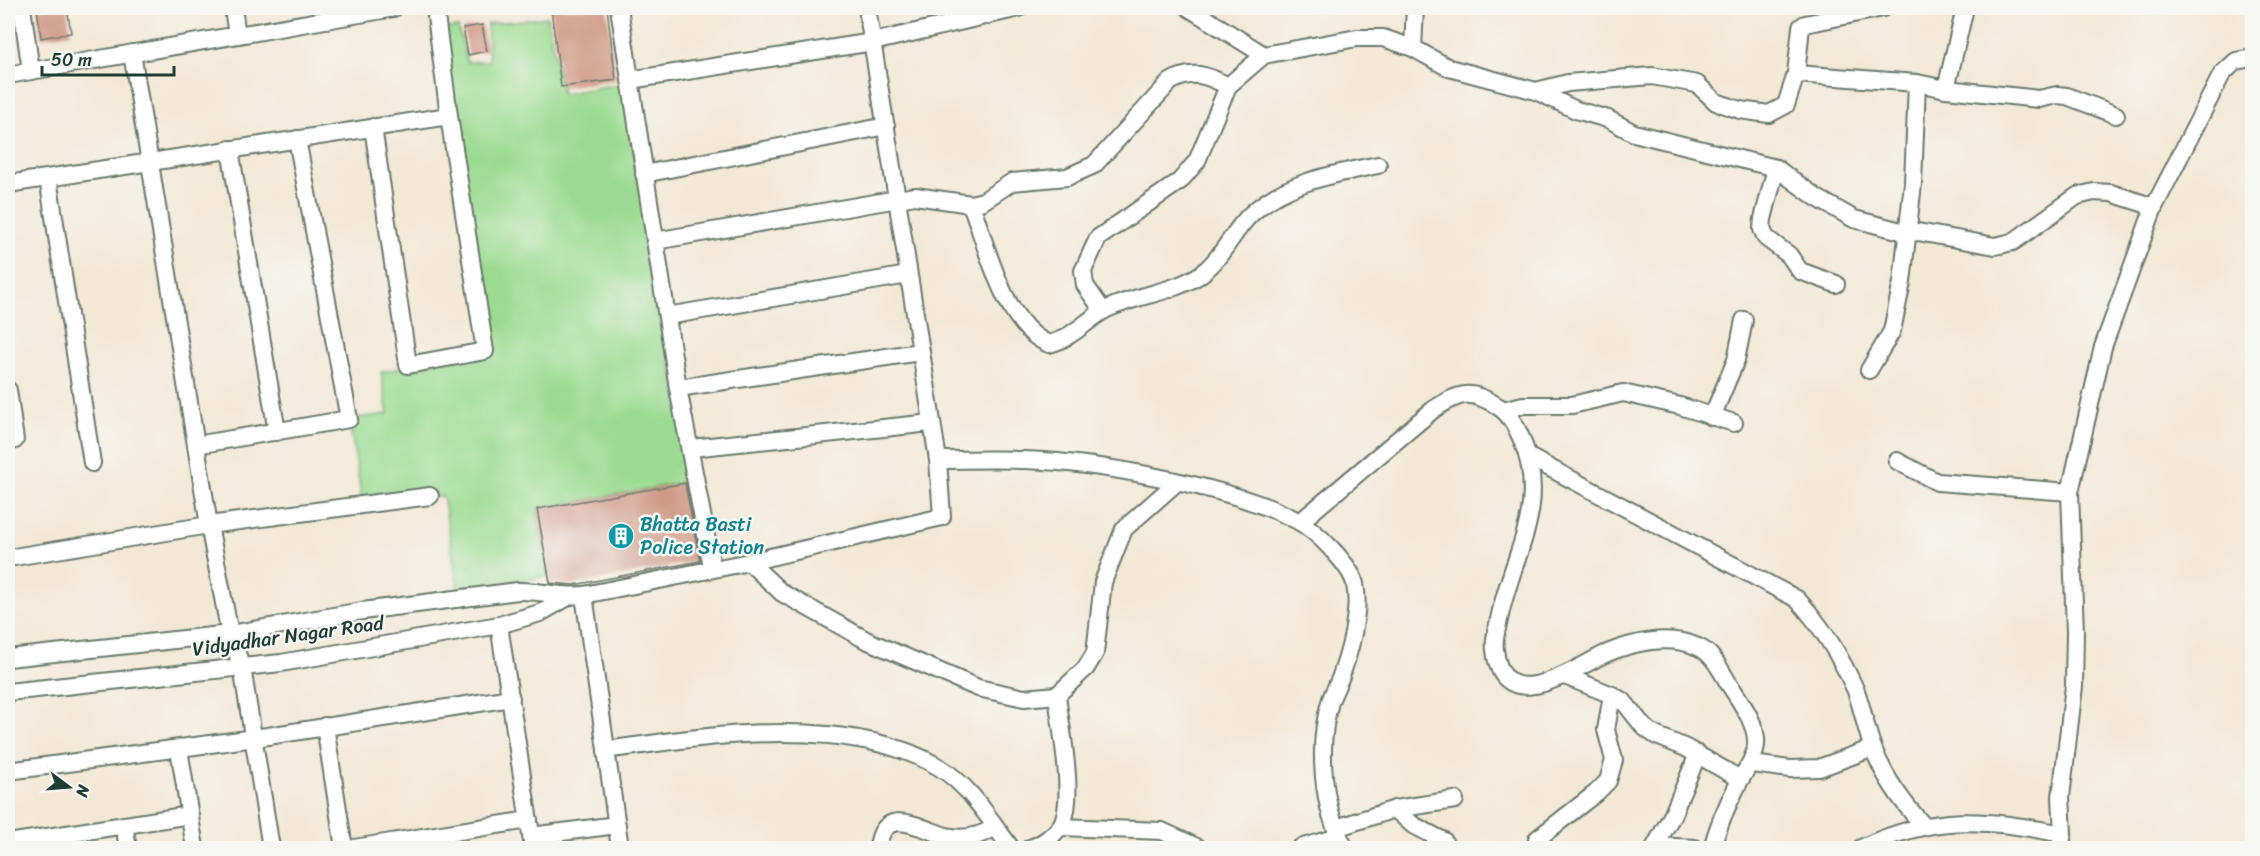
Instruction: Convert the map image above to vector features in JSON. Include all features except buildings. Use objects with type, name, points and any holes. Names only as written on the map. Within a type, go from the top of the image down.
[{"type":"street","points":[[22,8],[31,71]]},
{"type":"street","points":[[232,8],[237,35]]},
{"type":"street","points":[[8,75],[237,35],[337,12],[394,8]]},
{"type":"street","points":[[373,128],[408,365],[485,351],[435,8]]},
{"type":"street","points":[[619,8],[678,388],[712,567]]},
{"type":"street","points":[[867,8],[938,460],[1026,460],[1099,468],[1177,482],[1265,506],[1300,522],[1336,554],[1355,582],[1356,619],[1348,657],[1330,701],[1323,738],[1326,777],[1340,838]]},
{"type":"street","points":[[630,80],[873,42],[1019,8]]},
{"type":"street","points":[[1189,8],[1264,55]]},
{"type":"street","points":[[1413,48],[1415,8]]},
{"type":"street","points":[[1536,91],[1568,83],[1652,76],[1697,84],[1716,102],[1769,114],[1786,105],[1796,74],[1801,27],[1805,24],[1883,8]]},
{"type":"street","points":[[1946,89],[1965,8]]},
{"type":"street","points":[[1103,311],[1085,285],[1083,271],[1098,238],[1180,182],[1192,168],[1209,135],[1228,86],[1264,55],[1358,38],[1383,38],[1413,48],[1449,68],[1536,91],[1576,110],[1608,119],[1634,133],[1776,168],[1817,198],[1854,219],[1909,233],[1918,232],[1995,246],[2013,242],[2077,196],[2094,192],[2110,194],[2154,207]]},
{"type":"street","points":[[132,53],[209,525],[230,634],[242,667],[271,849]]},
{"type":"street","points":[[1861,849],[1923,825],[1982,821],[2062,841],[2061,797],[2074,686],[2075,632],[2070,492],[2103,347],[2154,207],[2222,74],[2236,61],[2253,58]]},
{"type":"street","points":[[1796,74],[1917,83],[1946,89],[2039,99],[2057,94],[2116,115]]},
{"type":"street","points":[[655,241],[915,196],[971,204],[983,201],[1012,182],[1067,177],[1094,165],[1170,82],[1181,75],[1208,76],[1228,86]]},
{"type":"street","points":[[1869,370],[1892,331],[1909,233],[1917,83]]},
{"type":"street","points":[[8,184],[449,116]]},
{"type":"street","points":[[644,174],[886,126]]},
{"type":"street","points":[[196,446],[349,420],[297,139]]},
{"type":"street","points":[[230,149],[278,432]]},
{"type":"street","points":[[971,204],[1007,299],[1026,330],[1049,344],[1060,341],[1103,311],[1196,277],[1223,253],[1250,215],[1272,198],[1329,175],[1378,165]]},
{"type":"street","points":[[1776,168],[1763,219],[1762,229],[1766,238],[1789,255],[1800,271],[1836,284]]},
{"type":"street","points":[[48,178],[92,463]]},
{"type":"street","points":[[667,316],[908,275]]},
{"type":"street","points":[[1712,417],[1736,360],[1744,320]]},
{"type":"street","points":[[678,388],[920,352]]},
{"type":"street","points":[[8,390],[15,440],[8,441]]},
{"type":"street","points":[[1503,410],[1523,405],[1579,404],[1623,393],[1680,406],[1734,423]]},
{"type":"street","points":[[1300,522],[1434,409],[1457,395],[1483,397],[1503,410],[1517,428],[1529,457],[1534,492],[1529,519],[1505,592],[1494,644],[1496,661],[1502,676],[1511,684],[1526,686],[1565,676],[1605,654],[1655,640],[1698,647],[1712,656],[1750,722],[1756,743],[1752,764],[1740,779],[1719,821],[1712,849]]},
{"type":"street","points":[[691,448],[931,423]]},
{"type":"street","points":[[1529,457],[1797,599],[1816,620],[1846,670],[1857,694],[1873,748],[1906,807],[1923,825]]},
{"type":"street","name":"Vidyadhar Nagar Road","points":[[8,692],[281,663],[500,625],[540,613],[576,596],[712,567],[749,562],[942,517],[938,460]]},
{"type":"street","points":[[1897,461],[1936,482],[2070,492]]},
{"type":"street","points":[[749,562],[782,593],[866,640],[978,688],[1024,698],[1057,694],[1086,668],[1095,653],[1103,582],[1124,529],[1177,482]]},
{"type":"street","points":[[8,558],[209,525],[430,496]]},
{"type":"street","name":"Vidyadhar Nagar Road","points":[[8,658],[230,634],[362,611],[518,591],[537,590],[576,596]]},
{"type":"street","points":[[576,596],[606,750],[620,849]]},
{"type":"street","points":[[500,625],[531,835]]},
{"type":"street","points":[[1565,676],[1612,694],[1624,702],[1644,726],[1655,735],[1698,754],[1740,779]]},
{"type":"street","points":[[1030,849],[1039,846],[1060,827],[1066,807],[1067,785],[1057,694]]},
{"type":"street","points":[[1537,840],[1608,781],[1614,760],[1606,730],[1612,694]]},
{"type":"street","points":[[8,771],[255,738],[511,698]]},
{"type":"street","points":[[325,726],[344,849]]},
{"type":"street","points":[[606,750],[664,742],[764,735],[832,734],[883,744],[939,767],[982,806],[1011,849]]},
{"type":"street","points":[[1752,764],[1790,769],[1819,768],[1873,748]]},
{"type":"street","points":[[178,749],[195,849]]},
{"type":"street","points":[[1695,849],[1655,848],[1698,754]]},
{"type":"street","points":[[1300,849],[1340,838],[1395,808],[1455,800]]},
{"type":"street","points":[[1395,808],[1413,825],[1444,841]]},
{"type":"street","points":[[8,843],[62,842],[124,825],[190,815]]},
{"type":"street","points":[[878,849],[884,831],[894,823],[910,822],[947,836],[966,838],[982,836],[995,827]]},
{"type":"street","points":[[124,825],[128,849]]},
{"type":"street","points":[[354,849],[531,835],[617,825]]},
{"type":"street","points":[[1060,827],[1162,831],[1199,849]]},
{"type":"green space","points":[[547,17],[562,94],[622,83],[692,481],[537,509],[548,576],[459,594],[443,496],[363,508],[349,419],[388,414],[381,372],[489,350],[440,29],[458,27],[467,62],[489,61],[487,24]]},
{"type":"place","name":"Bhatta Basti Police Station","points":[[621,536]]}]
